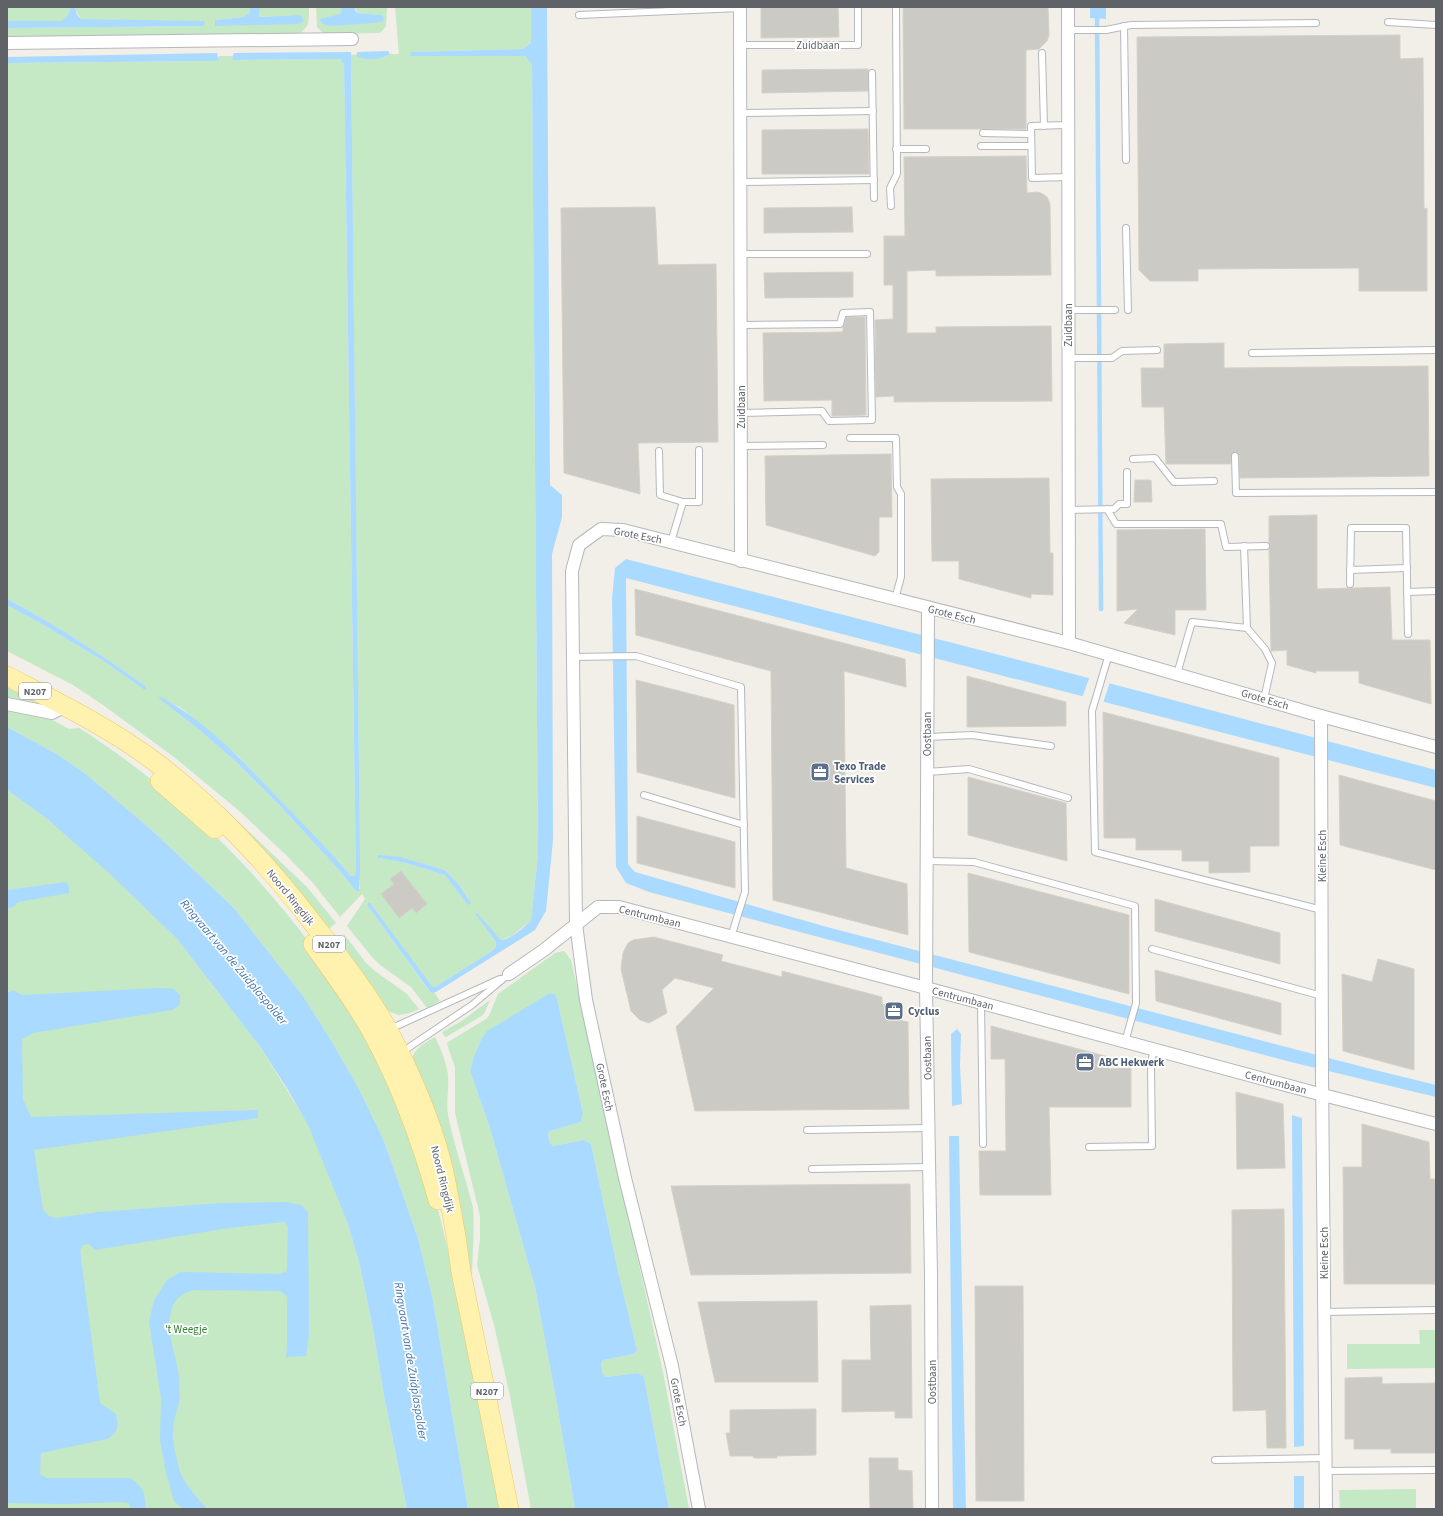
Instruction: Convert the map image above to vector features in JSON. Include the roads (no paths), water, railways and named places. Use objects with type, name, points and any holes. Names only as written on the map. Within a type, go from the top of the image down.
[{"type":"main road","name":"Noord Ringdijk","points":[[7,676],[63,705],[163,784],[218,832],[255,871],[305,932],[337,978],[381,1034],[393,1057],[396,1080],[418,1138],[436,1192],[451,1246],[462,1274],[484,1376],[509,1509]]},
{"type":"street","name":"Zuidbaan","points":[[740,7],[740,254],[742,325],[741,561]]},
{"type":"street","name":"Zuidbaan","points":[[1068,7],[1069,643]]},
{"type":"street","points":[[7,43],[352,39]]},
{"type":"street","name":"Grote Esch","points":[[699,1509],[672,1366],[625,1178],[586,1000],[576,924],[572,571],[579,545],[601,529],[623,530],[1069,643],[1322,716],[1436,747]]},
{"type":"street","name":"Oostbaan","points":[[928,608],[926,988],[932,1275],[932,1509]]},
{"type":"street","points":[[7,704],[52,712],[58,710],[63,705]]},
{"type":"street","name":"Kleine Esch","points":[[1322,716],[1322,1074],[1326,1509]]},
{"type":"street","name":"Centrumbaan","points":[[509,974],[544,950],[598,907],[619,908],[1436,1124]]},
{"type":"lane","points":[[579,15],[740,7]]},
{"type":"lane","name":"Zuidbaan","points":[[740,45],[858,45],[858,7]]},
{"type":"lane","points":[[891,206],[890,188],[897,174],[896,7]]},
{"type":"lane","points":[[1388,22],[1436,25]]},
{"type":"lane","points":[[1068,30],[1106,30],[1131,25],[1316,24]]},
{"type":"lane","points":[[1124,26],[1126,160]]},
{"type":"lane","points":[[1042,53],[1044,126]]},
{"type":"lane","points":[[872,73],[874,198]]},
{"type":"lane","points":[[740,113],[873,110]]},
{"type":"lane","points":[[1068,125],[1031,126],[1032,178],[1068,177]]},
{"type":"lane","points":[[984,133],[1031,134]]},
{"type":"lane","points":[[981,146],[1031,146]]},
{"type":"lane","points":[[896,149],[926,149]]},
{"type":"lane","points":[[740,182],[874,180]]},
{"type":"lane","points":[[1126,228],[1128,310]]},
{"type":"lane","points":[[740,254],[867,254]]},
{"type":"lane","points":[[1068,310],[1115,310]]},
{"type":"lane","points":[[741,413],[822,411],[829,421],[872,420],[870,312],[843,313],[840,324],[742,325]]},
{"type":"lane","points":[[1068,358],[1112,358],[1122,351],[1157,350]]},
{"type":"lane","points":[[1252,353],[1436,350]]},
{"type":"lane","points":[[850,438],[896,438],[897,487],[901,494],[901,577],[895,599]]},
{"type":"lane","points":[[741,446],[823,445]]},
{"type":"lane","points":[[659,451],[660,495],[682,502],[699,502],[698,450]]},
{"type":"lane","points":[[1235,456],[1236,493],[1436,492]]},
{"type":"lane","points":[[1132,459],[1155,458],[1174,482],[1214,481]]},
{"type":"lane","points":[[1068,510],[1114,509],[1119,504],[1127,504],[1127,472]]},
{"type":"lane","points":[[671,542],[682,502]]},
{"type":"lane","points":[[1107,509],[1116,524],[1220,524],[1226,546],[1266,546]]},
{"type":"lane","points":[[1350,584],[1351,528],[1406,528],[1408,634]]},
{"type":"lane","points":[[1244,546],[1247,628],[1265,649],[1272,663],[1264,699]]},
{"type":"lane","points":[[1350,570],[1407,568]]},
{"type":"lane","points":[[1407,592],[1436,592]]},
{"type":"lane","points":[[1177,674],[1192,622],[1247,628]]},
{"type":"lane","points":[[1109,654],[1092,711],[1095,852],[1322,910]]},
{"type":"lane","points":[[573,657],[636,656],[741,687],[745,892],[731,937]]},
{"type":"lane","points":[[928,737],[972,735],[1051,746]]},
{"type":"lane","points":[[927,772],[969,769],[1068,798]]},
{"type":"lane","points":[[644,795],[744,825]]},
{"type":"lane","points":[[927,861],[974,862],[1134,906],[1136,1003],[1125,1042]]},
{"type":"lane","points":[[1152,949],[1322,996]]},
{"type":"lane","name":"Centrumbaan","points":[[381,1034],[509,974]]},
{"type":"lane","name":"Centrumbaan","points":[[393,1057],[472,1005],[509,974]]},
{"type":"lane","points":[[981,1003],[983,1144]]},
{"type":"lane","points":[[1089,1147],[1152,1146],[1151,1068],[1153,1049]]},
{"type":"lane","points":[[807,1130],[929,1128]]},
{"type":"lane","points":[[812,1169],[930,1167]]},
{"type":"lane","points":[[1324,1312],[1436,1310]]},
{"type":"lane","points":[[1216,1460],[1436,1470]]},
{"type":"water","points":[[70,7],[75,7],[77,14],[81,19],[204,21],[205,24],[203,26],[7,28],[7,21],[61,21],[68,15]]},
{"type":"water","points":[[250,7],[260,7],[259,17],[300,15],[304,20],[303,22],[297,24],[215,26],[215,20],[243,17],[249,13]]},
{"type":"water","points":[[342,7],[355,7],[357,13],[382,15],[384,19],[383,21],[375,23],[328,26],[319,20],[341,13]]},
{"type":"water","points":[[531,7],[547,7],[550,485],[562,495],[562,517],[552,554],[553,840],[546,911],[535,930],[436,992],[431,993],[367,905],[368,903],[370,903],[432,986],[435,987],[496,947],[496,942],[475,914],[477,913],[501,940],[514,935],[531,920],[538,855],[532,65],[525,56],[410,56],[411,52],[523,49],[531,43]]},
{"type":"water","points":[[1090,8],[1106,8],[1106,19],[1090,18]]},
{"type":"water","points":[[388,51],[390,54],[378,58],[365,59],[357,57],[357,52]]},
{"type":"water","points":[[351,52],[360,861],[359,891],[356,891],[338,869],[282,808],[234,760],[197,728],[158,698],[161,697],[178,707],[224,743],[306,827],[351,876],[356,874],[344,64],[340,59],[233,60],[232,57],[234,53]]},
{"type":"water","points":[[217,53],[219,60],[216,61],[7,63],[7,57]]},
{"type":"water","points":[[626,559],[1139,691],[1436,770],[1436,788],[626,578],[628,864],[635,872],[827,927],[1436,1085],[1436,1097],[1295,1063],[649,892],[626,883],[616,867],[612,599],[615,568]]},
{"type":"water","points":[[7,599],[77,640],[144,685],[147,689],[145,690],[102,660],[7,605]]},
{"type":"water","name":"Ringvaart van de Zuidplaspolder","points":[[7,727],[57,754],[86,774],[155,833],[234,908],[303,996],[331,1040],[359,1089],[384,1141],[418,1238],[433,1300],[468,1509],[407,1509],[360,1266],[348,1224],[309,1127],[288,1090],[261,1048],[177,939],[109,873],[47,819],[7,790]]},
{"type":"water","points":[[377,856],[401,857],[445,870],[460,886],[471,903],[468,905],[445,875],[406,863],[378,858]]},
{"type":"water","points":[[66,882],[69,887],[69,893],[18,902],[13,907],[7,908],[7,890]]},
{"type":"water","points":[[160,988],[174,989],[180,995],[180,1005],[172,1010],[33,1033],[22,1039],[23,1099],[31,1117],[258,1110],[258,1118],[34,1150],[43,1210],[49,1216],[55,1218],[98,1212],[222,1203],[286,1202],[301,1205],[308,1212],[309,1335],[306,1356],[286,1357],[287,1297],[281,1291],[194,1290],[178,1298],[172,1308],[169,1325],[179,1378],[179,1402],[173,1427],[174,1445],[182,1477],[207,1509],[183,1509],[174,1501],[166,1473],[160,1440],[161,1398],[149,1322],[154,1300],[167,1280],[181,1272],[280,1274],[287,1271],[288,1226],[284,1222],[229,1228],[95,1250],[89,1244],[83,1245],[80,1250],[100,1403],[116,1414],[117,1429],[107,1439],[41,1453],[40,1474],[46,1478],[130,1478],[141,1487],[143,1491],[145,1509],[130,1509],[129,1503],[122,1502],[64,1504],[7,1503],[7,993],[13,990],[22,995]]},
{"type":"water","points":[[550,993],[556,995],[583,1113],[581,1122],[550,1131],[548,1134],[550,1143],[553,1146],[584,1140],[591,1144],[618,1271],[637,1350],[634,1354],[604,1360],[601,1363],[603,1375],[606,1377],[638,1373],[644,1377],[669,1509],[575,1509],[535,1287],[490,1128],[470,1071],[474,1056],[487,1031]]},
{"type":"water","points":[[957,1029],[961,1034],[960,1066],[962,1104],[952,1106],[951,1034]]},
{"type":"water","points":[[1292,1115],[1302,1118],[1304,1446],[1294,1447]]},
{"type":"water","points":[[949,1136],[959,1136],[966,1509],[953,1509]]},
{"type":"water","points":[[1294,1476],[1304,1476],[1304,1509],[1294,1509]]},
{"type":"waterway","points":[[1097,7],[1101,609]]},
{"type":"place","name":"Texo Trade Services","points":[[820,772]]},
{"type":"place","name":"Cyclus","points":[[894,1011]]},
{"type":"place","name":"ABC Hekwerk","points":[[1085,1062]]},
{"type":"park label","name":"'t Weegje","points":[[186,1329]]}]
